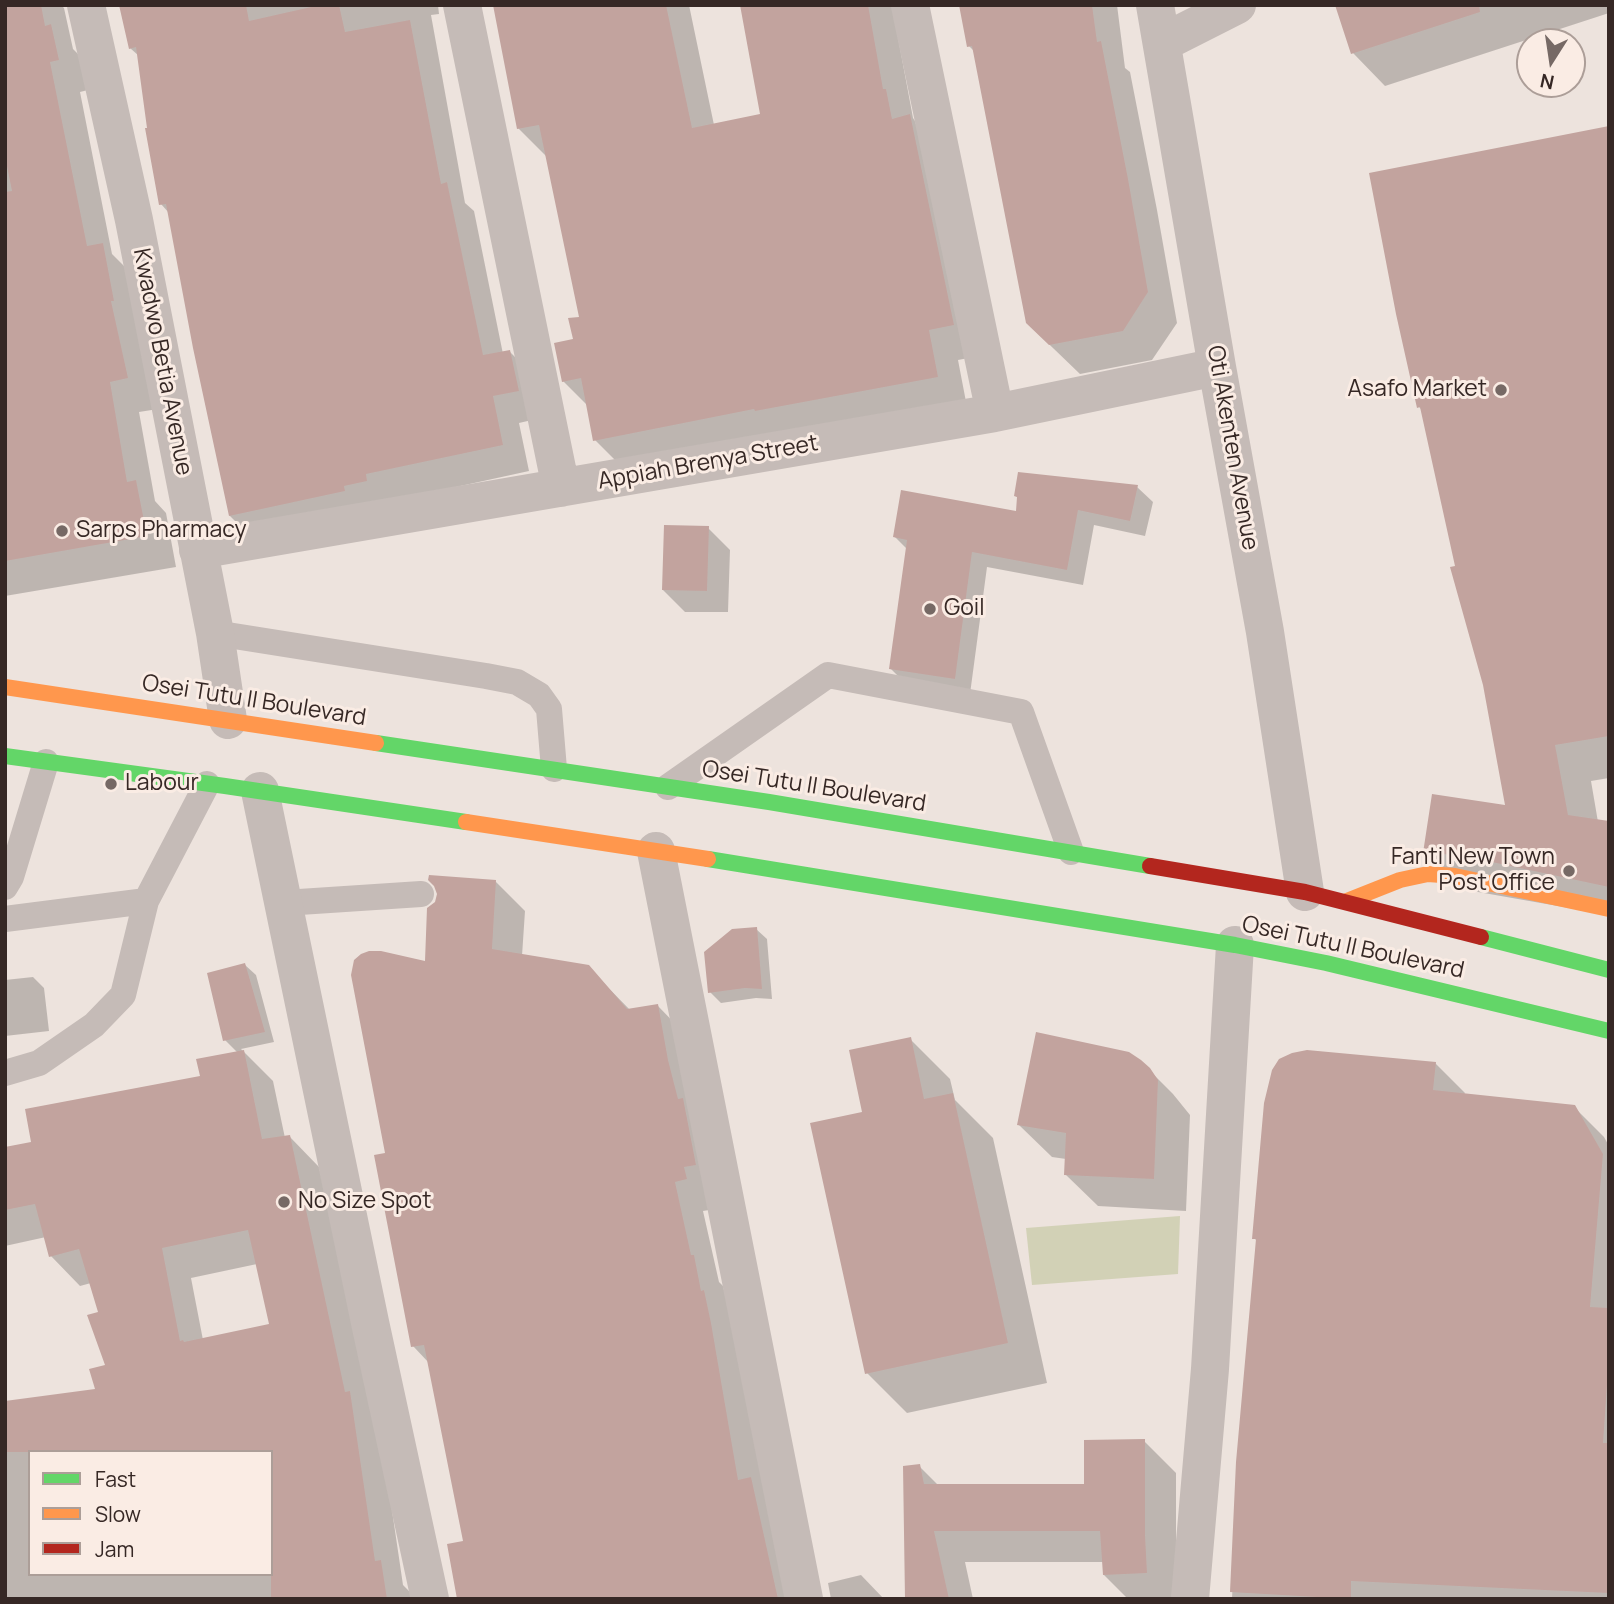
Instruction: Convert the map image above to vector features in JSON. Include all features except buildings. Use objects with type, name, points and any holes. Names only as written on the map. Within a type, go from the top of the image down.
[{"type":"main road","name":"Osei Tutu II Boulevard","points":[[5,687],[769,802],[1305,892],[1609,970]]},
{"type":"main road","name":"Osei Tutu II Boulevard","points":[[5,756],[656,851],[1235,945],[1326,963],[1609,1031]]},
{"type":"main road","points":[[1348,901],[1400,880],[1428,874],[1455,876],[1609,909]]},
{"type":"street","name":"Kwadwo Betia Avenue","points":[[86,5],[134,220],[215,633],[228,720]]},
{"type":"street","points":[[461,5],[561,488]]},
{"type":"street","points":[[910,5],[995,413]]},
{"type":"street","name":"Oti Akenten Avenue","points":[[1155,5],[1265,632],[1305,892]]},
{"type":"street","points":[[1162,43],[1237,5]]},
{"type":"street","name":"Appiah Brenya Street","points":[[198,550],[995,413],[1217,368]]},
{"type":"street","points":[[260,792],[430,1599]]},
{"type":"street","points":[[656,851],[804,1599]]},
{"type":"street","points":[[1190,1599],[1210,1369],[1235,945]]},
{"type":"lane","points":[[215,633],[516,682],[539,695],[549,709],[554,769]]},
{"type":"lane","points":[[668,787],[828,674],[1021,712],[1071,852]]},
{"type":"lane","points":[[5,887],[11,877],[46,762]]},
{"type":"lane","points":[[5,1073],[39,1063],[94,1026],[123,995],[146,901],[207,784]]},
{"type":"lane","points":[[284,903],[421,894]]},
{"type":"lane","points":[[5,919],[146,901]]},
{"type":"green space","points":[[1180,1216],[1178,1274],[1032,1285],[1026,1228]]},
{"type":"traffic: fast","points":[[376,743],[769,802],[1150,866]]},
{"type":"traffic: fast","points":[[5,756],[466,822]]},
{"type":"traffic: fast","points":[[708,859],[1235,945],[1326,963],[1609,1031]]},
{"type":"traffic: fast","points":[[1481,937],[1609,970]]},
{"type":"traffic: slow","points":[[5,687],[376,743]]},
{"type":"traffic: slow","points":[[466,822],[708,859]]},
{"type":"traffic: slow","points":[[1347,901],[1400,880],[1428,874],[1455,876],[1609,909]]},
{"type":"traffic: jam","points":[[1150,866],[1305,892],[1481,937]]},
{"type":"place","name":"Asafo Market","points":[[1501,390]]},
{"type":"place","name":"Sarps Pharmacy","points":[[62,531]]},
{"type":"place","name":"Goil","points":[[930,609]]},
{"type":"place","name":"Labour","points":[[111,784]]},
{"type":"place","name":"Fanti New Town Post Office","points":[[1569,871]]},
{"type":"place","name":"No Size Spot","points":[[284,1202]]}]
